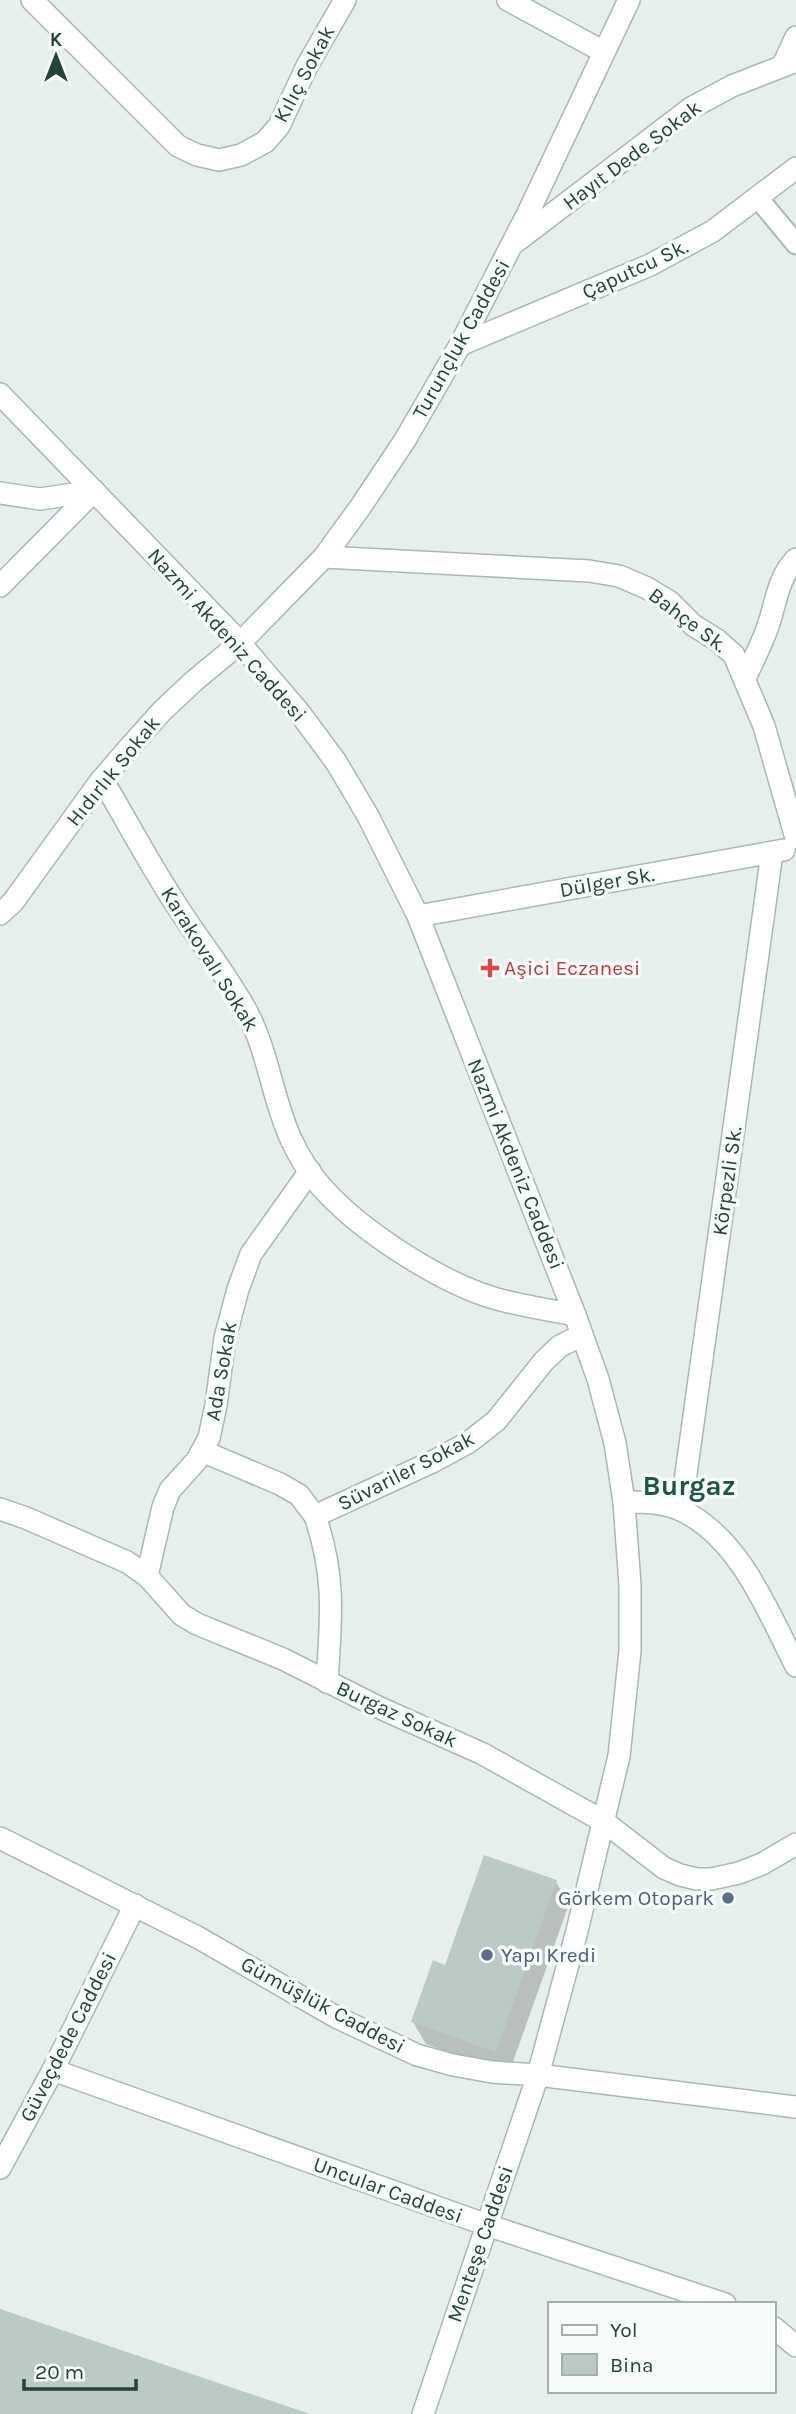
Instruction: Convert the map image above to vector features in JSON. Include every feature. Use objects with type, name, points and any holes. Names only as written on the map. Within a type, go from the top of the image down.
[{"type":"street","name":"Kılıç Sokak","points":[[32,0],[178,146],[197,155],[219,160],[241,155],[265,142],[279,126],[307,66],[345,0]]},
{"type":"street","points":[[508,0],[604,52]]},
{"type":"street","name":"Turunçluk Caddesi","points":[[240,643],[324,557],[405,440],[513,245],[629,0]]},
{"type":"street","points":[[789,63],[796,37]]},
{"type":"street","name":"Hayıt Dede Sokak","points":[[513,245],[691,108],[732,86],[789,63]]},
{"type":"street","name":"Çaputcu Sk.","points":[[460,345],[650,265],[713,231],[796,168]]},
{"type":"street","name":"Nazmi Akdeniz Caddesi","points":[[0,394],[240,643],[299,712],[335,762],[368,816],[418,916],[598,1379],[615,1443],[624,1502],[630,1585],[630,1651],[619,1756],[538,2075]]},
{"type":"street","points":[[0,493],[40,499],[93,491]]},
{"type":"street","points":[[0,586],[93,491]]},
{"type":"street","name":"Bahçe Sk.","points":[[324,557],[589,571],[619,576],[648,588],[670,603],[692,625],[717,640],[734,655],[764,726],[796,838]]},
{"type":"street","points":[[745,678],[767,629],[779,588],[788,567],[796,559]]},
{"type":"street","name":"Hıdırlık Sokak","points":[[0,914],[13,902],[102,779],[162,710],[240,643]]},
{"type":"street","name":"Karakovalı Sokak","points":[[102,779],[177,906],[251,1020],[290,1138],[328,1194],[366,1227],[421,1264],[466,1287],[495,1298],[575,1315]]},
{"type":"street","name":"Dülger Sk.","points":[[418,916],[796,848]]},
{"type":"street","name":"Körpezli Sk.","points":[[681,1510],[772,853]]},
{"type":"street","name":"Ada Sokak","points":[[147,1576],[170,1490],[197,1460],[209,1438],[225,1338],[251,1254],[310,1171]]},
{"type":"street","name":"Süvariler Sokak","points":[[327,1682],[331,1614],[330,1572],[324,1541],[315,1516],[469,1442],[496,1421],[544,1361],[560,1346],[582,1335]]},
{"type":"street","points":[[202,1451],[281,1484],[299,1495],[315,1516]]},
{"type":"street","points":[[624,1502],[654,1502],[681,1510],[701,1522],[726,1546],[758,1591],[796,1667]]},
{"type":"street","name":"Burgaz Sokak","points":[[0,1509],[99,1548],[127,1562],[147,1576],[174,1607],[197,1625],[284,1659],[416,1725],[483,1754],[603,1821],[664,1868],[696,1879],[711,1879],[739,1873],[762,1864],[796,1844]]},
{"type":"street","name":"Gümüşlük Caddesi","points":[[0,1838],[199,1938],[337,2018],[417,2055],[453,2065],[492,2071],[796,2107]]},
{"type":"street","name":"Güveçdede Caddesi","points":[[0,2168],[53,2070],[135,1905]]},
{"type":"street","name":"Uncular Caddesi","points":[[53,2070],[487,2225],[719,2302]]},
{"type":"street","name":"Menteşe Caddesi","points":[[427,2413],[538,2075]]},
{"type":"street","points":[[775,2329],[796,2346]]},
{"type":"lane","points":[[758,198],[796,244]]},
{"type":"building","points":[[484,1855],[557,1880],[496,2052],[411,2022],[433,1960],[445,1965]]},
{"type":"building","points":[[0,2309],[310,2414],[0,2414]]},
{"type":"place","name":"Aşici Eczanesi","points":[[490,968]]},
{"type":"place","name":"Görkem Otopark","points":[[728,1898]]},
{"type":"place","name":"Yapı Kredi","points":[[487,1955]]},
{"type":"district","name":"Burgaz","points":[[689,1485]]}]
